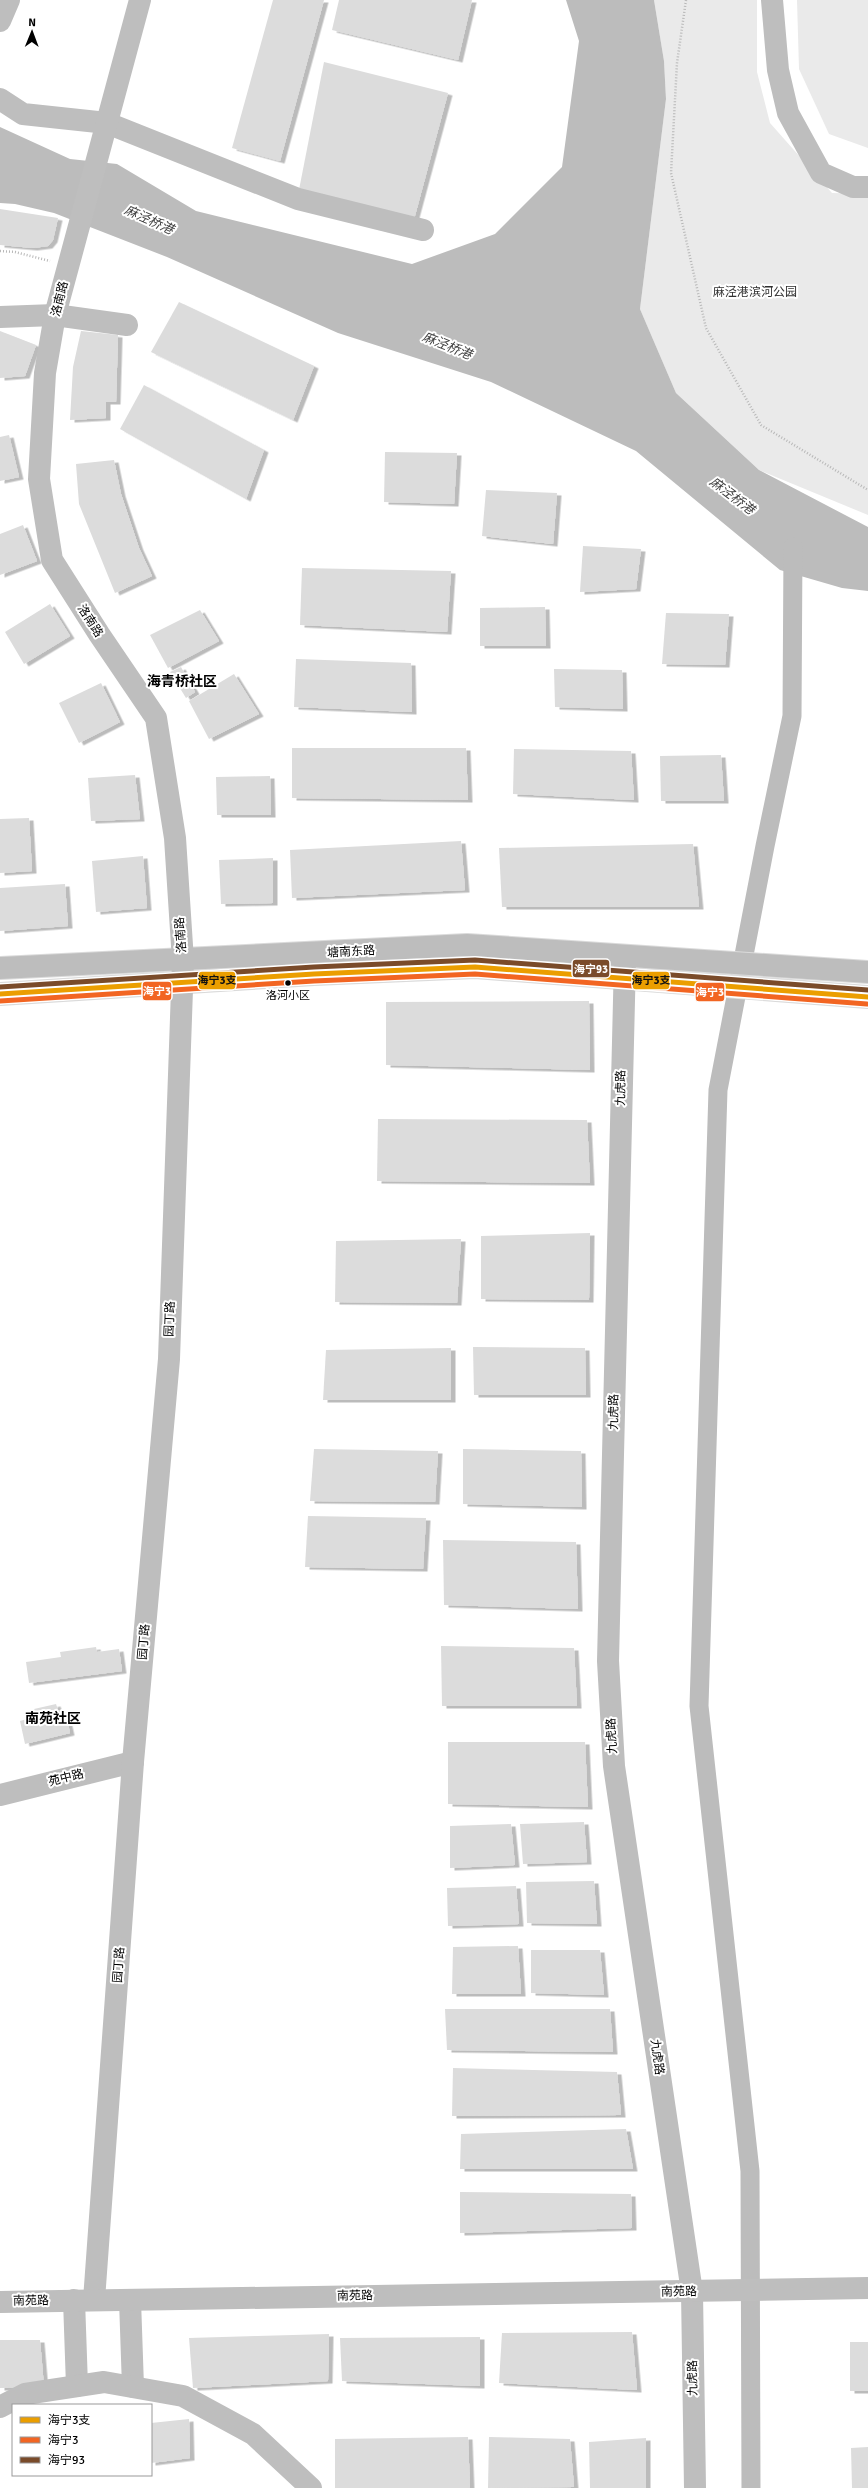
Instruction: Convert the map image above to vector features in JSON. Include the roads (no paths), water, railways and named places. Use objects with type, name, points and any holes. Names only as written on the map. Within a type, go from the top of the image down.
[{"type":"main road","name":"塘南东路","points":[[0,968],[183,961],[467,945],[868,972]]},
{"type":"main road","name":"塘南东路","points":[[0,994],[182,982],[475,967],[868,996]]},
{"type":"street","points":[[0,20],[9,0]]},
{"type":"street","name":"洛南路","points":[[140,0],[55,315],[45,373],[39,479],[52,560],[99,634],[156,718],[174,838],[183,961],[182,982]]},
{"type":"street","points":[[772,0],[778,70],[791,120],[821,173],[853,187],[868,187]]},
{"type":"street","points":[[0,99],[23,114],[105,131],[298,199],[423,230]]},
{"type":"street","points":[[0,317],[55,315],[127,325]]},
{"type":"street","name":"九虎路","points":[[625,956],[608,1662],[614,1766],[702,2292],[695,2488]]},
{"type":"street","name":"园丁路","points":[[77,2386],[169,1359],[182,982]]},
{"type":"street","name":"苑中路","points":[[0,1795],[133,1762]]},
{"type":"street","name":"南苑路","points":[[0,2302],[702,2292],[868,2288]]},
{"type":"street","points":[[130,2300],[133,2387]]},
{"type":"street","points":[[0,2407],[25,2394],[104,2382],[183,2396],[253,2434],[311,2488]]},
{"type":"water","name":"麻泾桥港","points":[[566,0],[654,0],[664,61],[666,99],[640,309],[676,393],[759,470],[868,527],[868,591],[842,588],[780,570],[636,451],[491,382],[338,333],[167,257],[54,213],[15,204],[0,203],[0,127],[70,159],[117,164],[196,211],[412,264],[495,234],[562,167],[579,41]]},
{"type":"waterway","points":[[751,2488],[750,2171],[699,1706],[718,1090],[765,846],[792,716],[793,547]]},
{"type":"place","name":"洛河小区","points":[[288,983]]},
{"type":"district","name":"海青桥社区","points":[[182,681]]},
{"type":"district","name":"南苑社区","points":[[53,1718]]},
{"type":"park label","name":"麻泾港滨河公园","points":[[755,292]]}]
